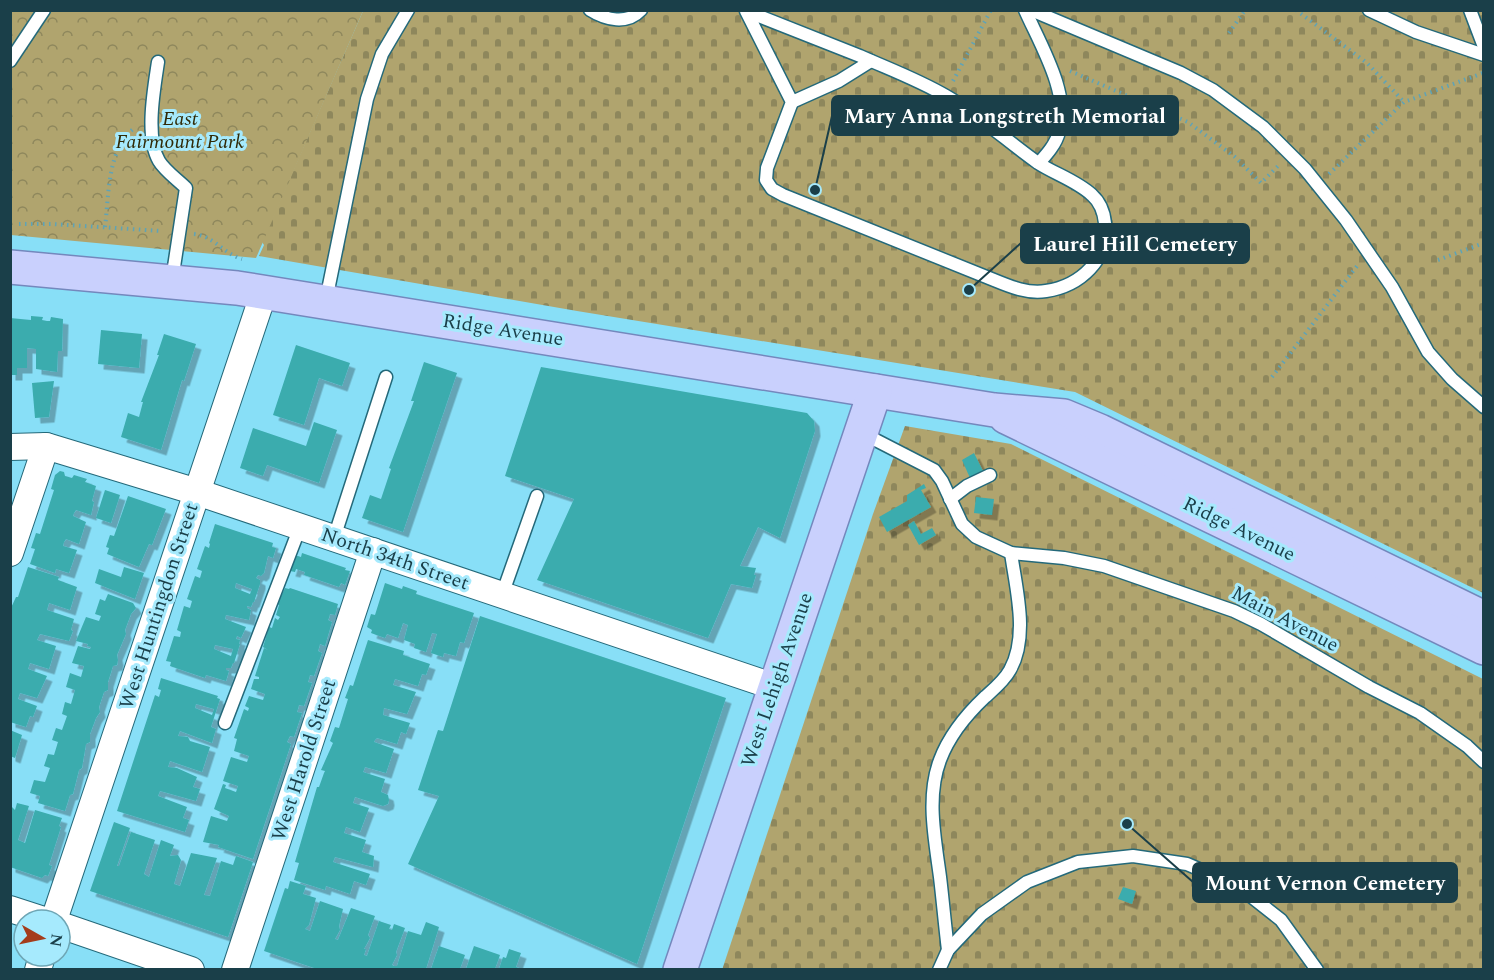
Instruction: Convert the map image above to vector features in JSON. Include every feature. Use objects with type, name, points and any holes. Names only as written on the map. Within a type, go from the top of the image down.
[{"type":"main road","name":"Ridge Avenue","points":[[10,267],[172,281],[264,292],[994,410],[1051,414],[1082,423],[1484,618]]},
{"type":"main road","name":"West Lehigh Avenue","points":[[680,969],[875,391]]},
{"type":"main road","name":"Ridge Avenue","points":[[994,410],[1053,441],[1089,456],[1484,648]]},
{"type":"street","name":"West Huntingdon Street","points":[[58,908],[264,292]]},
{"type":"street","name":"North 34th Street","points":[[10,447],[46,446],[197,492],[775,687]]},
{"type":"street","points":[[10,553],[46,446]]},
{"type":"street","name":"West Harold Street","points":[[235,969],[373,552]]},
{"type":"street","points":[[72,930],[191,969]]},
{"type":"lane","points":[[10,61],[44,10]]},
{"type":"lane","points":[[326,301],[367,99],[382,54],[408,10]]},
{"type":"lane","points":[[590,10],[605,18],[615,20],[632,18],[641,10]]},
{"type":"lane","points":[[746,10],[906,75],[945,95],[1039,163],[1092,194],[1102,209],[1106,230],[1104,247],[1090,270],[1067,285],[1047,291],[1031,291],[1001,283],[772,189],[766,180],[767,168],[792,102],[839,81],[871,61]]},
{"type":"lane","points":[[746,10],[792,102]]},
{"type":"lane","points":[[1025,10],[1061,101],[1061,124],[1053,144],[1039,163]]},
{"type":"lane","points":[[1030,10],[1181,73],[1213,90],[1263,127],[1318,184],[1346,220],[1392,287],[1428,351],[1452,379],[1484,407]]},
{"type":"lane","points":[[1369,10],[1416,32],[1484,55]]},
{"type":"lane","points":[[1470,10],[1484,46]]},
{"type":"lane","points":[[158,62],[153,145],[160,163],[186,188],[172,281]]},
{"type":"lane","points":[[334,538],[386,376]]},
{"type":"lane","name":"Main Avenue","points":[[861,432],[934,470],[942,481],[962,524],[976,537],[1011,553],[1064,558],[1104,566],[1234,611],[1420,713],[1467,746],[1484,762]]},
{"type":"lane","points":[[950,499],[967,486],[990,475]]},
{"type":"lane","points":[[502,595],[537,496]]},
{"type":"lane","points":[[225,723],[300,527]]},
{"type":"lane","points":[[948,950],[933,811],[935,776],[940,758],[950,740],[966,718],[1010,671],[1016,656],[1019,610],[1011,553]]},
{"type":"lane","points":[[939,969],[948,950],[982,914],[1027,882],[1078,862],[1133,856],[1187,864],[1238,886],[1281,920],[1317,969]]},
{"type":"path","points":[[945,95],[991,10]]},
{"type":"path","points":[[1229,33],[1245,10]]},
{"type":"path","points":[[1296,10],[1367,63],[1404,102]]},
{"type":"path","points":[[1047,61],[1188,122],[1235,157],[1262,183],[1278,166]]},
{"type":"path","points":[[1318,184],[1404,102],[1484,73]]},
{"type":"path","points":[[105,227],[113,167],[120,147],[131,130],[153,119]]},
{"type":"path","points":[[19,225],[105,227],[197,234],[210,238],[239,259],[248,260]]},
{"type":"path","points":[[1438,260],[1484,243]]},
{"type":"path","points":[[1272,377],[1360,263]]},
{"type":"green space","name":"East Fairmount Park","points":[[10,11],[363,11],[256,258],[11,235]]},
{"type":"green space","points":[[363,11],[1483,11],[1483,593],[1075,392],[577,311],[259,256],[264,245],[262,242]]},
{"type":"green space","points":[[905,426],[1011,444],[1483,679],[1483,969],[722,970],[873,514]]},
{"type":"building","points":[[31,316],[43,317],[42,320],[47,321],[50,321],[51,317],[63,319],[62,351],[58,351],[57,372],[36,369],[36,349],[27,348],[27,368],[17,368],[17,375],[10,375],[10,318],[31,320]]},
{"type":"building","points":[[101,330],[142,334],[139,368],[98,364]]},
{"type":"building","points":[[164,334],[196,344],[184,381],[182,380],[161,450],[121,437],[128,413],[139,417],[143,402],[141,402],[159,355],[157,355]]},
{"type":"building","points":[[296,345],[350,363],[342,386],[319,378],[304,425],[273,415]]},
{"type":"building","points":[[424,362],[457,373],[403,532],[362,518],[370,495],[381,499],[391,469],[389,468],[414,401],[411,401]]},
{"type":"building","points":[[541,367],[807,413],[814,421],[815,431],[780,538],[758,527],[740,566],[756,568],[752,588],[731,584],[708,638],[537,580],[574,499],[505,476]]},
{"type":"building","points":[[54,381],[49,417],[35,418],[32,383]]},
{"type":"building","points":[[314,422],[337,430],[319,483],[267,465],[263,476],[240,468],[253,428],[306,446]]},
{"type":"building","points":[[974,453],[983,471],[970,478],[962,460]]},
{"type":"building","points":[[60,471],[64,472],[65,476],[72,478],[74,475],[87,479],[85,482],[96,486],[91,515],[76,510],[73,516],[86,522],[79,544],[66,539],[64,542],[63,546],[77,550],[69,573],[56,569],[55,573],[30,564],[35,549],[31,548],[36,533],[40,534],[54,490],[51,489],[55,475]]},
{"type":"building","points":[[924,484],[926,488],[921,490],[931,507],[887,532],[879,517],[907,501],[907,495]]},
{"type":"building","points":[[105,490],[120,495],[111,523],[96,518]]},
{"type":"building","points":[[128,496],[166,509],[152,545],[149,544],[139,567],[107,554],[109,548],[106,547],[110,535],[114,536]]},
{"type":"building","points":[[976,497],[994,499],[992,515],[974,513]]},
{"type":"building","points":[[914,521],[921,534],[932,528],[936,535],[919,545],[908,525]]},
{"type":"building","points":[[215,524],[273,543],[272,547],[276,548],[273,558],[268,556],[264,573],[256,578],[260,580],[260,584],[254,602],[251,607],[247,606],[251,610],[249,620],[226,615],[225,619],[246,627],[241,638],[237,636],[236,639],[240,640],[240,644],[234,663],[231,668],[226,668],[229,671],[226,681],[206,675],[205,678],[170,666],[171,662],[166,661],[174,636],[180,637],[181,632],[177,630],[184,606],[190,608],[192,601],[187,599],[195,576],[200,578],[202,571],[197,569],[205,546],[209,548]],"holes":[[[236,583],[252,589],[250,594],[235,588]],[[215,645],[233,649],[231,656],[214,649]]]},
{"type":"building","points":[[302,553],[346,568],[345,570],[350,571],[345,585],[341,583],[339,587],[304,575],[305,572],[296,569],[295,572],[290,571],[295,555],[301,557]]},
{"type":"building","points":[[28,567],[59,577],[58,580],[77,587],[70,610],[49,603],[47,610],[74,619],[71,630],[73,631],[69,641],[40,634],[37,640],[56,646],[49,669],[30,663],[28,669],[47,676],[37,698],[20,693],[18,699],[37,706],[26,727],[10,722],[10,610],[18,597]]},
{"type":"building","points":[[124,567],[144,573],[135,599],[95,583],[99,569],[121,577]]},
{"type":"building","points":[[385,583],[402,589],[403,586],[417,591],[416,594],[474,613],[464,643],[460,642],[456,656],[444,653],[443,657],[431,653],[437,634],[432,633],[426,652],[414,648],[415,644],[404,640],[408,625],[403,623],[398,638],[387,634],[385,638],[371,633],[372,630],[367,627],[371,614],[375,615]]},
{"type":"building","points":[[285,588],[338,604],[335,615],[330,614],[328,620],[332,622],[325,646],[320,644],[318,651],[322,653],[314,676],[310,675],[308,682],[312,683],[304,706],[299,705],[297,712],[302,713],[294,737],[290,736],[287,742],[291,744],[253,859],[218,847],[219,845],[203,842],[211,816],[227,821],[229,816],[214,809],[223,784],[226,785],[225,788],[236,792],[238,786],[223,781],[231,757],[247,762],[249,756],[234,751],[237,739],[234,738],[244,709],[248,711],[249,708],[245,706],[249,696],[263,700],[265,694],[251,689],[254,679],[259,679],[255,676],[264,648],[268,650],[263,647],[269,627],[272,628],[275,618],[278,620],[280,617],[276,615],[279,605],[277,604]]},
{"type":"building","points":[[108,594],[133,603],[136,608],[125,630],[126,634],[117,655],[117,665],[113,666],[108,690],[104,692],[99,707],[100,712],[90,734],[90,742],[86,744],[82,768],[79,770],[73,794],[70,795],[65,811],[38,803],[40,796],[30,793],[34,780],[45,782],[50,768],[44,766],[48,754],[54,755],[58,742],[52,740],[56,728],[62,730],[67,716],[62,714],[65,702],[71,704],[75,690],[66,687],[70,673],[81,677],[84,666],[72,663],[78,646],[90,649],[91,647],[76,641],[86,617],[99,621],[101,616],[95,614],[100,599],[105,601]]},
{"type":"building","points":[[480,616],[726,698],[637,964],[408,864],[439,796],[418,790],[438,730],[443,731]]},
{"type":"building","points":[[368,640],[404,651],[403,655],[430,664],[426,675],[422,674],[418,686],[395,679],[393,685],[416,692],[407,714],[384,708],[383,715],[410,723],[406,734],[401,732],[397,744],[377,738],[374,742],[394,749],[386,773],[365,767],[363,772],[385,779],[381,792],[388,795],[389,800],[388,804],[383,806],[355,797],[353,803],[369,808],[360,832],[346,827],[344,833],[366,840],[362,852],[374,856],[373,867],[335,857],[333,862],[370,874],[366,885],[354,881],[350,894],[326,886],[325,890],[294,880],[299,863],[295,862],[317,787],[325,771],[321,770],[333,743],[330,741],[335,727],[339,728],[348,699],[345,698],[350,685],[353,686]]},
{"type":"building","points":[[161,678],[218,696],[217,698],[220,699],[211,727],[216,729],[212,743],[180,731],[178,736],[188,737],[190,741],[210,747],[202,772],[170,761],[168,767],[177,768],[197,777],[193,787],[200,789],[196,801],[160,791],[158,796],[187,807],[183,818],[189,820],[185,832],[117,811],[155,695],[159,697],[161,690],[158,689]],"holes":[[[196,704],[214,709],[212,715],[195,708]]]},
{"type":"building","points":[[10,730],[22,735],[15,758],[10,756]]},
{"type":"building","points":[[17,803],[29,806],[18,840],[25,843],[35,810],[62,818],[48,876],[45,875],[42,878],[10,867],[10,805],[15,810]]},
{"type":"building","points":[[114,822],[130,828],[117,866],[119,866],[131,832],[155,840],[144,874],[149,877],[161,840],[174,845],[170,856],[178,855],[181,860],[174,884],[180,886],[191,853],[217,858],[204,895],[210,896],[221,861],[233,865],[236,856],[253,862],[228,937],[90,891]]},
{"type":"building","points":[[290,881],[306,886],[303,894],[316,898],[309,925],[305,929],[310,931],[320,901],[343,909],[340,930],[335,939],[338,940],[351,908],[375,916],[364,955],[367,956],[379,921],[391,925],[389,929],[392,930],[394,924],[405,928],[392,965],[394,966],[397,966],[408,931],[421,935],[426,922],[439,927],[426,969],[317,969],[264,951],[285,888],[288,889]]},
{"type":"building","points":[[1123,887],[1136,891],[1132,904],[1118,899]]},
{"type":"building","points":[[439,946],[465,955],[460,969],[431,969]]},
{"type":"building","points":[[474,946],[500,955],[495,969],[466,969]]},
{"type":"building","points":[[509,949],[521,953],[516,967],[521,969],[499,969]]},
{"type":"place","name":"Mary Anna Longstreth Memorial","points":[[815,190]]},
{"type":"place","name":"Laurel Hill Cemetery","points":[[969,290]]},
{"type":"place","name":"Mount Vernon Cemetery","points":[[1127,824]]}]
